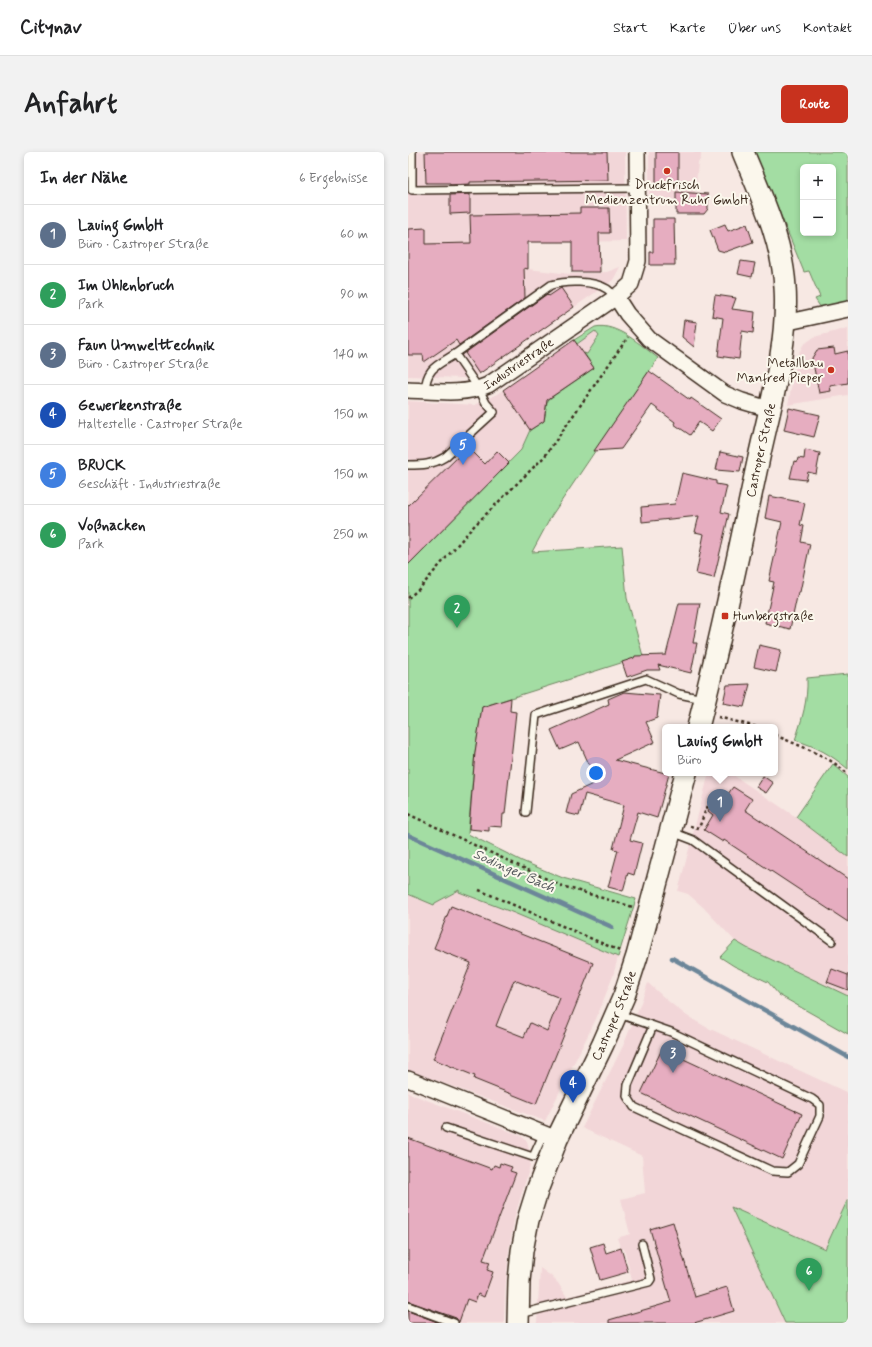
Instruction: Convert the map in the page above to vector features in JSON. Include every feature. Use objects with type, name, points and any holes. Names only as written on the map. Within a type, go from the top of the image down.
[{"type":"main road","name":"Castroper Straße","points":[[702,713],[725,616],[782,348],[784,322],[785,287],[778,242],[772,223],[743,152]]},
{"type":"main road","name":"Castroper Straße","points":[[518,1319],[519,1281],[522,1251],[528,1220],[538,1188],[550,1136],[618,1013],[631,978],[685,776]]},
{"type":"street","name":"Industriestraße","points":[[408,390],[462,392],[479,389],[488,385],[616,297],[631,284],[638,261],[637,152]]},
{"type":"street","points":[[616,297],[636,326],[649,339],[725,394],[769,409]]},
{"type":"street","points":[[784,322],[848,309]]},
{"type":"street","points":[[408,1079],[550,1136]]},
{"type":"lane","points":[[412,152],[412,190],[637,188]]},
{"type":"lane","points":[[425,390],[426,379],[430,371],[551,285],[586,282],[607,288],[616,297]]},
{"type":"lane","points":[[408,465],[425,465],[436,462],[445,457],[494,412],[486,403],[479,389],[455,354]]},
{"type":"lane","points":[[526,812],[536,715],[646,679],[679,694],[702,713]]},
{"type":"lane","points":[[672,827],[693,840],[832,941]]},
{"type":"lane","points":[[618,1013],[672,1032],[812,1099],[820,1105],[820,1116],[798,1164],[788,1172],[772,1171],[634,1106],[627,1096],[628,1085],[653,1026]]},
{"type":"lane","points":[[446,1128],[533,1157],[550,1136]]},
{"type":"lane","points":[[518,1319],[649,1282],[651,1279],[642,1244]]},
{"type":"lane","points":[[408,1306],[454,1323]]},
{"type":"path","points":[[408,598],[419,588],[472,528],[545,456],[636,326]]},
{"type":"path","points":[[702,713],[746,724]]},
{"type":"path","points":[[778,736],[818,753],[837,764],[848,774]]},
{"type":"path","points":[[672,827],[699,828],[710,802],[713,804]]},
{"type":"path","points":[[408,814],[562,886],[649,912]]},
{"type":"path","points":[[479,890],[613,948],[637,956]]},
{"type":"shaded area","points":[[408,152],[625,152],[626,241],[528,243],[528,269],[570,274],[607,272],[620,267],[613,280],[479,374],[463,378],[408,376]]},
{"type":"shaded area","points":[[649,152],[701,152],[701,158],[698,163],[695,193],[688,199],[649,200]]},
{"type":"shaded area","points":[[848,328],[848,395],[788,405],[797,357],[803,345],[814,337]]},
{"type":"shaded area","points":[[595,331],[599,336],[587,354],[585,354],[594,368],[547,404],[544,421],[530,430],[521,450],[408,565],[408,401],[475,405],[497,394],[574,340],[577,344]]},
{"type":"shaded area","points":[[708,776],[734,776],[796,817],[848,857],[848,996],[735,941],[703,907],[688,894],[678,891]]},
{"type":"shaded area","points":[[460,890],[460,892],[618,957],[613,976],[596,1019],[545,1121],[408,1070],[408,894],[417,899],[435,903]]},
{"type":"shaded area","points":[[648,983],[687,1016],[706,1027],[848,1093],[848,1199],[825,1249],[731,1207],[785,1323],[537,1323],[540,1268],[558,1283],[567,1297],[632,1280],[624,1249],[621,1249],[617,1238],[630,1234],[621,1199],[645,1193],[642,1156],[582,1128],[623,1046]]},
{"type":"shaded area","points":[[408,1093],[520,1135],[527,1141],[530,1154],[530,1166],[515,1216],[509,1249],[504,1323],[408,1323]]},
{"type":"green space","points":[[755,152],[848,152],[848,306],[821,308],[815,299],[820,297],[809,271],[804,272]]},
{"type":"green space","points":[[603,326],[620,331],[658,358],[552,515],[532,552],[622,546],[627,598],[643,656],[482,707],[475,752],[468,834],[522,861],[563,878],[636,899],[618,957],[514,913],[459,892],[459,890],[435,903],[434,905],[408,894],[408,565],[521,450],[530,430],[544,421],[549,399],[594,368],[584,353],[587,354],[599,336],[595,331],[577,344],[574,340],[595,327]]},
{"type":"green space","points":[[848,674],[848,769],[823,752],[810,745],[795,740],[804,710],[807,694],[807,678]]},
{"type":"green space","points":[[833,764],[848,777],[848,857],[796,817]]},
{"type":"green space","points":[[735,941],[848,996],[848,1034],[779,995],[768,982],[734,966],[720,957]]},
{"type":"green space","points":[[848,1199],[848,1323],[785,1323],[731,1207],[825,1249]]},
{"type":"building","points":[[425,152],[607,152],[608,180],[470,182],[470,184],[450,185],[450,183],[426,183]]},
{"type":"building","name":"Druckfrisch Medienzentrum Ruhr GmbH","points":[[656,152],[678,152],[678,184],[656,184]]},
{"type":"building","points":[[676,192],[708,194],[708,209],[704,214],[676,214]]},
{"type":"building","points":[[470,194],[470,213],[450,214],[450,195]]},
{"type":"building","points":[[580,208],[609,208],[610,233],[599,233],[600,272],[572,272],[572,242],[528,242],[528,269],[524,268],[525,298],[459,345],[456,340],[424,362],[423,355],[408,355],[408,229],[426,228],[426,244],[471,243],[470,215],[580,213]]},
{"type":"building","points":[[653,219],[674,219],[675,265],[650,265],[650,252],[653,252]]},
{"type":"building","points":[[725,224],[728,231],[747,224],[753,242],[725,252],[718,250],[710,230]]},
{"type":"building","points":[[741,261],[755,263],[752,277],[738,274]]},
{"type":"building","points":[[561,288],[574,307],[479,374],[465,353],[547,294],[549,296]]},
{"type":"building","points":[[715,295],[736,298],[732,309],[755,312],[753,333],[742,331],[739,359],[718,356],[723,318],[712,316]]},
{"type":"building","points":[[684,320],[697,322],[694,347],[682,337]]},
{"type":"building","points":[[574,340],[594,368],[547,400],[544,421],[530,430],[503,390]]},
{"type":"building","name":"Metallbau Manfred Pieper","points":[[834,348],[835,354],[848,351],[848,383],[830,386],[831,391],[819,393],[812,358],[817,350]]},
{"type":"building","points":[[649,371],[690,400],[691,398],[721,419],[712,431],[699,422],[690,435],[674,424],[675,422],[652,405],[621,449],[594,451]]},
{"type":"building","points":[[789,408],[820,415],[814,437],[784,430]]},
{"type":"building","points":[[468,447],[485,464],[497,451],[509,463],[408,565],[408,506]]},
{"type":"building","points":[[805,450],[820,453],[816,474],[808,472],[806,480],[790,478],[794,461],[797,462],[798,458],[804,459]]},
{"type":"building","points":[[720,452],[743,457],[740,472],[716,470]]},
{"type":"building","points":[[682,473],[716,481],[716,484],[727,486],[721,512],[729,514],[714,578],[696,574],[704,534],[695,532],[699,516],[642,522],[641,507],[675,504]]},
{"type":"building","points":[[769,496],[805,503],[800,525],[804,526],[801,542],[810,544],[800,592],[798,592],[790,629],[765,623],[774,582],[769,581],[782,522],[765,518]]},
{"type":"building","points":[[679,603],[700,603],[693,643],[697,643],[691,673],[658,665],[660,670],[647,670],[627,677],[622,662],[634,658],[635,656],[666,655]]},
{"type":"building","points":[[759,645],[781,650],[776,672],[754,667]]},
{"type":"building","points":[[750,684],[744,707],[723,703],[727,685]]},
{"type":"building","points":[[624,692],[660,695],[657,718],[646,722],[655,742],[615,760],[662,772],[662,776],[668,776],[657,818],[638,812],[630,840],[642,843],[634,875],[628,873],[623,891],[608,887],[618,850],[613,849],[624,805],[585,794],[579,816],[566,813],[571,794],[597,782],[579,742],[560,750],[551,730],[609,704],[608,699]]},
{"type":"building","points":[[511,698],[510,711],[516,712],[505,814],[503,814],[502,827],[489,826],[489,831],[469,829],[475,752],[482,707]]},
{"type":"building","points":[[763,776],[773,783],[766,793],[756,787]]},
{"type":"building","points":[[733,787],[752,799],[745,810],[848,879],[848,922],[724,840],[723,842],[704,830],[713,815],[708,811],[714,801],[720,805]]},
{"type":"building","points":[[451,906],[593,963],[536,1104],[474,1079],[475,1076],[433,1059],[471,963],[434,948]],"holes":[[[514,980],[560,998],[547,1031],[530,1023],[524,1037],[496,1026]]]},
{"type":"building","points":[[832,969],[848,975],[848,990],[827,982]]},
{"type":"building","points":[[662,1049],[802,1114],[782,1159],[641,1093]]},
{"type":"building","points":[[408,1138],[492,1169],[494,1165],[499,1167],[500,1163],[512,1167],[510,1171],[516,1173],[483,1260],[490,1262],[487,1270],[493,1272],[484,1297],[478,1294],[475,1302],[467,1299],[459,1322],[456,1318],[408,1301]]},
{"type":"building","points":[[673,1222],[695,1297],[727,1287],[734,1311],[694,1323],[609,1323],[609,1320],[671,1302],[650,1229]]},
{"type":"building","points":[[603,1243],[606,1253],[621,1248],[628,1272],[600,1280],[590,1247]]},
{"type":"building","points":[[408,1311],[440,1323],[408,1323]]},
{"type":"waterway","name":"Sodinger Bach","points":[[408,835],[612,927]]},
{"type":"waterway","name":"Sodinger Bach","points":[[672,958],[848,1057]]},
{"type":"place","name":"Druckfrisch Medienzentrum Ruhr GmbH","points":[[667,171]]},
{"type":"place","name":"Metallbau Manfred Pieper","points":[[831,370]]},
{"type":"place","name":"BRUCK","points":[[463,465]]},
{"type":"place","name":"Hunbergstraße","points":[[725,616]]},
{"type":"place","name":"Im Uhlenbruch","points":[[457,628]]},
{"type":"place","name":"Lauing GmbH","points":[[720,822]]},
{"type":"place","name":"Faun Umwelttechnik","points":[[673,1073]]},
{"type":"place","name":"Gewerkenstraße","points":[[573,1103]]},
{"type":"place","name":"Voßnacken","points":[[809,1291]]}]
